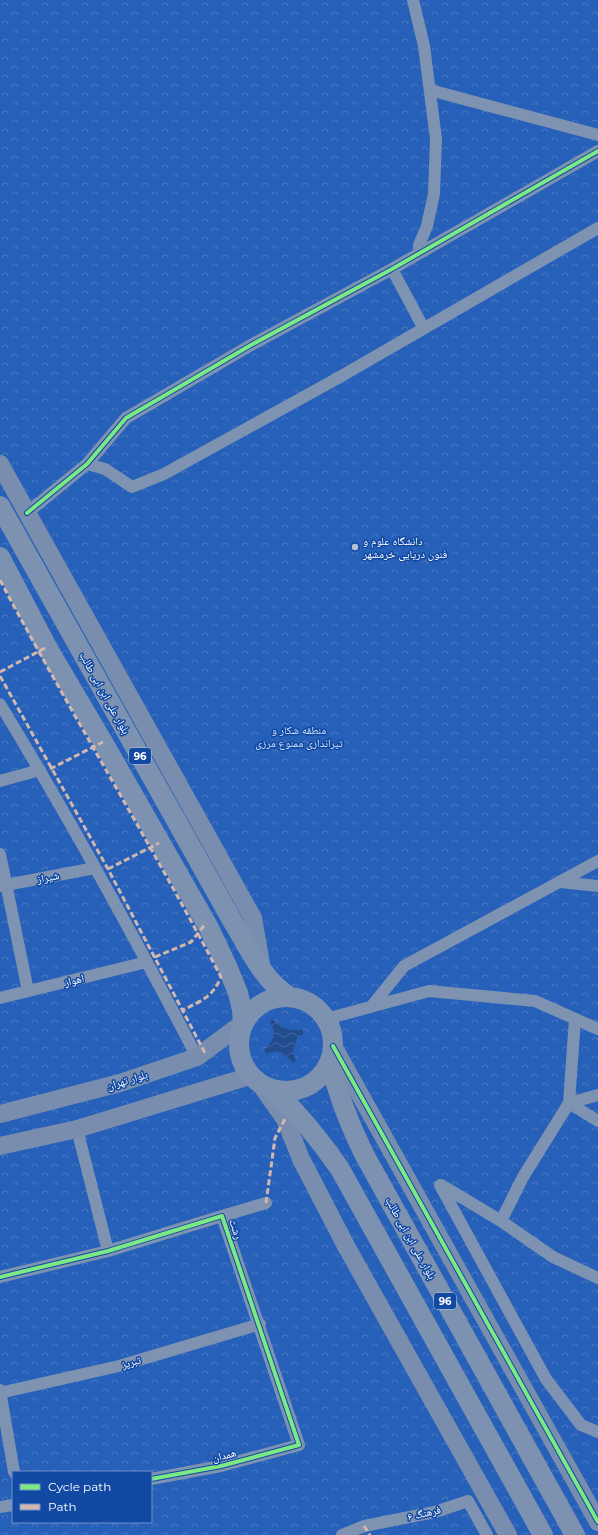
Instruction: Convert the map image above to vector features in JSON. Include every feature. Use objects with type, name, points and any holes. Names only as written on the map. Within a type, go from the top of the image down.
[{"type":"main road","name":"بلوار علی ابن ابی طالب","points":[[0,506],[229,915],[262,970],[277,990],[290,997]]},
{"type":"main road","name":"96","points":[[0,558],[47,647],[209,928],[238,994],[242,1010],[243,1023]]},
{"type":"main road","name":"96","points":[[332,1053],[332,1032],[326,1019],[316,1008],[304,1000],[290,997],[276,998],[262,1003],[251,1012],[243,1023],[238,1037],[238,1051],[242,1064],[293,1109],[317,1136],[340,1170],[542,1535]]},
{"type":"main road","name":"بلوار علی ابن ابی طالب","points":[[332,1053],[334,1082],[344,1112],[364,1154],[575,1535]]},
{"type":"main road","points":[[262,1083],[288,1092],[301,1089],[314,1082],[324,1073],[332,1053]]},
{"type":"street","points":[[413,0],[424,46],[436,139],[434,194],[428,226],[419,245],[420,253]]},
{"type":"street","points":[[430,90],[598,135]]},
{"type":"street","points":[[27,513],[87,464],[126,418],[251,345],[392,269],[598,151]]},
{"type":"street","points":[[87,464],[105,469],[132,487],[164,474],[338,378],[423,327],[598,228]]},
{"type":"street","points":[[392,269],[423,327]]},
{"type":"street","points":[[0,464],[253,918],[262,970]]},
{"type":"street","points":[[0,704],[40,770],[95,868],[197,1057]]},
{"type":"street","points":[[0,781],[40,770]]},
{"type":"street","points":[[0,854],[3,886],[28,991]]},
{"type":"street","points":[[371,1007],[404,966],[598,861]]},
{"type":"street","name":"شیراز","points":[[3,886],[95,868]]},
{"type":"street","points":[[560,882],[598,886]]},
{"type":"street","name":"اهواز","points":[[0,998],[147,962]]},
{"type":"street","points":[[326,1019],[429,991],[535,1001],[598,1029]]},
{"type":"street","points":[[500,1221],[523,1177],[569,1103],[575,1018]]},
{"type":"street","name":"بلوار تهران","points":[[0,1114],[120,1083],[197,1057],[243,1023]]},
{"type":"street","points":[[332,1053],[598,1522]]},
{"type":"street","points":[[0,1146],[77,1129],[262,1083],[285,1119],[301,1159],[346,1246],[508,1535]]},
{"type":"street","points":[[569,1103],[598,1095]]},
{"type":"street","points":[[569,1103],[598,1121]]},
{"type":"street","points":[[77,1129],[108,1251]]},
{"type":"street","points":[[598,1278],[553,1256],[500,1221],[440,1185],[546,1379],[581,1425],[598,1432]]},
{"type":"street","points":[[222,1216],[266,1203]]},
{"type":"street","name":"رشت","points":[[0,1277],[108,1251],[222,1216],[260,1324],[299,1445]]},
{"type":"street","name":"تبریز","points":[[0,1392],[119,1366],[260,1324]]},
{"type":"street","points":[[0,1392],[14,1471]]},
{"type":"street","name":"همدان","points":[[152,1479],[221,1466],[299,1445]]},
{"type":"street","points":[[482,1489],[468,1501],[487,1535]]},
{"type":"street","name":"فرهنگ ۶","points":[[342,1535],[364,1526],[435,1512],[468,1501]]},
{"type":"street","points":[[0,1507],[12,1504]]},
{"type":"green space","name":"منطقه شکار و تیراندازی ممنوع مرزی","points":[[0,0],[598,0],[598,1535],[0,1535]]},
{"type":"water","points":[[272,1019],[290,1030],[303,1029],[303,1034],[298,1037],[293,1050],[296,1062],[292,1063],[281,1052],[274,1051],[266,1054],[264,1050],[272,1041],[274,1034],[274,1030],[270,1023]]},
{"type":"marked path","points":[[0,580],[167,877],[221,977],[214,990],[206,998],[183,1010]]},
{"type":"marked path","points":[[0,672],[47,647]]},
{"type":"marked path","points":[[0,676],[108,869],[205,1053]]},
{"type":"marked path","points":[[50,769],[103,742]]},
{"type":"marked path","points":[[108,869],[159,843]]},
{"type":"marked path","points":[[155,957],[191,942],[206,923]]},
{"type":"marked path","points":[[266,1203],[275,1138],[285,1119]]},
{"type":"marked path","points":[[364,1526],[370,1535]]},
{"type":"cycle path","points":[[27,513],[87,464],[126,418],[251,345],[392,269],[598,151]]},
{"type":"cycle path","points":[[333,1046],[598,1522]]},
{"type":"cycle path","points":[[0,1277],[108,1251],[222,1216],[299,1445],[221,1466],[152,1479]]},
{"type":"place","name":"دانشگاه علوم و فنون دریایی خرمشهر","points":[[355,547]]}]
